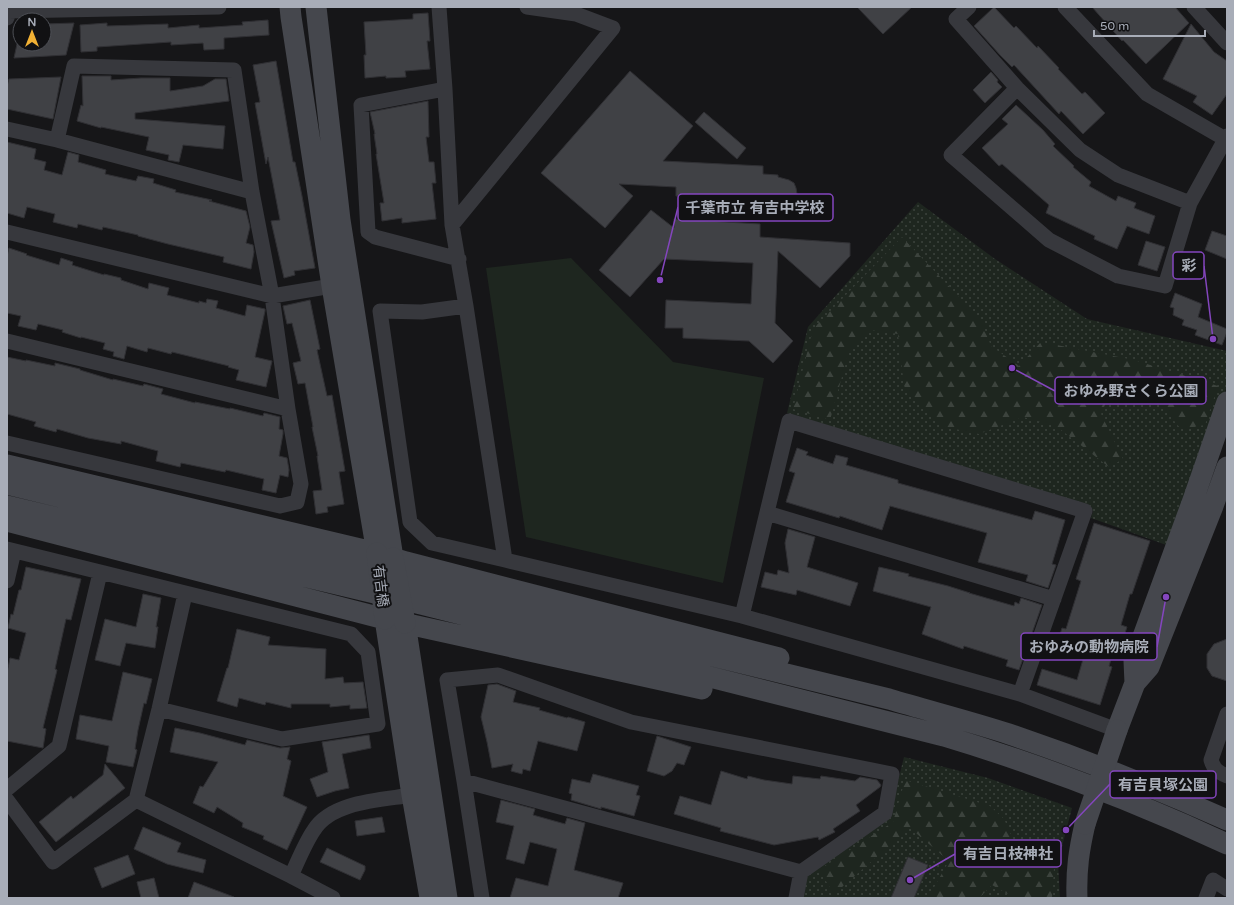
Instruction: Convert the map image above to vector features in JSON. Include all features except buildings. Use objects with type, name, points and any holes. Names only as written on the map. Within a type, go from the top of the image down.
[{"type":"street","points":[[7,18],[9,11],[219,7]]},
{"type":"street","points":[[439,7],[446,88],[452,225],[505,560]]},
{"type":"street","points":[[452,225],[613,28],[576,14],[527,7]]},
{"type":"street","points":[[969,7],[956,18],[1017,88],[1080,150],[1118,175],[1190,202]]},
{"type":"street","points":[[1017,88],[951,155],[1049,240],[1118,276],[1165,286],[1190,202],[1226,139],[1147,94],[1065,7]]},
{"type":"street","points":[[1194,7],[1227,43]]},
{"type":"street","points":[[290,12],[332,286],[385,556]]},
{"type":"street","points":[[317,15],[340,220],[385,556]]},
{"type":"street","points":[[7,443],[280,506],[297,502],[301,484],[288,409],[272,296],[252,192],[234,70],[74,66],[57,140]]},
{"type":"street","points":[[446,88],[361,104],[368,232],[375,237],[458,259]]},
{"type":"street","points":[[7,129],[57,140],[252,192]]},
{"type":"street","points":[[7,232],[272,296],[332,286]]},
{"type":"street","points":[[466,306],[422,312],[380,311],[410,522],[432,544],[742,616],[1020,694],[1117,730]]},
{"type":"street","points":[[7,341],[288,409]]},
{"type":"street","points":[[1135,684],[1134,661],[1193,500],[1224,409]]},
{"type":"street","points":[[742,616],[790,421],[1084,511],[1020,694]]},
{"type":"street","points":[[7,465],[385,556],[840,673],[868,685],[889,699]]},
{"type":"street","points":[[1077,898],[1076,880],[1078,857],[1085,824],[1117,730],[1135,684],[1149,667],[1220,509],[1227,467]]},
{"type":"street","points":[[7,484],[889,699],[1008,734],[1185,801],[1227,820]]},
{"type":"street","points":[[1193,500],[1220,509]]},
{"type":"street","points":[[7,506],[421,604],[944,736],[1003,754],[1118,797],[1186,824],[1227,844]]},
{"type":"street","points":[[767,514],[1054,599]]},
{"type":"street","points":[[7,521],[395,621],[777,705],[808,710],[857,713]]},
{"type":"street","points":[[7,580],[10,550],[351,634],[368,652],[378,724],[282,739],[159,709]]},
{"type":"street","name":"有吉橋","points":[[385,556],[395,621]]},
{"type":"street","points":[[7,789],[59,746],[100,573]]},
{"type":"street","points":[[7,800],[53,862],[136,800],[159,709],[185,594]]},
{"type":"street","points":[[395,621],[412,796],[430,898]]},
{"type":"street","points":[[395,621],[447,898]]},
{"type":"street","points":[[482,898],[447,680],[498,675],[631,722],[892,774],[885,813],[800,872],[796,898]]},
{"type":"street","points":[[1227,714],[1211,760],[1213,766],[1219,773],[1227,776]]},
{"type":"street","points":[[464,781],[800,872]]},
{"type":"street","points":[[291,876],[314,829],[323,820],[347,806],[412,796]]},
{"type":"street","points":[[136,800],[333,898]]},
{"type":"street","points":[[1206,898],[1213,880],[1227,889]]},
{"type":"green space","points":[[918,202],[995,259],[1087,319],[1227,351],[1227,386],[1169,546],[1091,518],[1093,511],[787,413],[808,327]]},
{"type":"green space","points":[[902,237],[981,320],[991,346],[1019,366],[1041,342],[1134,360],[1218,386],[1205,425],[1181,429],[1160,404],[1117,377],[1101,414],[1123,459],[1109,467],[1056,426],[1023,417],[979,434],[941,426],[904,386],[898,334],[870,330],[849,351],[830,420],[793,409],[813,329]]},
{"type":"green space","points":[[571,258],[673,362],[764,378],[723,583],[526,537],[486,268]]},
{"type":"green space","points":[[904,757],[988,778],[1072,808],[1058,862],[1060,898],[802,898],[807,871],[889,817]]},
{"type":"green space","points":[[905,780],[990,806],[1004,819],[1020,855],[1054,868],[1052,898],[1015,898],[992,885],[979,898],[928,898],[949,861],[910,828],[834,894],[819,870],[893,822]]},
{"type":"place","name":"千葉市立 有吉中学校","points":[[660,280]]},
{"type":"place","name":"彩","points":[[1213,339]]},
{"type":"place","name":"おゆみ野さくら公園","points":[[1012,368]]},
{"type":"place","name":"おゆみの動物病院","points":[[1166,597]]},
{"type":"place","name":"有吉貝塚公園","points":[[1066,830]]},
{"type":"place","name":"有吉日枝神社","points":[[910,880]]}]
